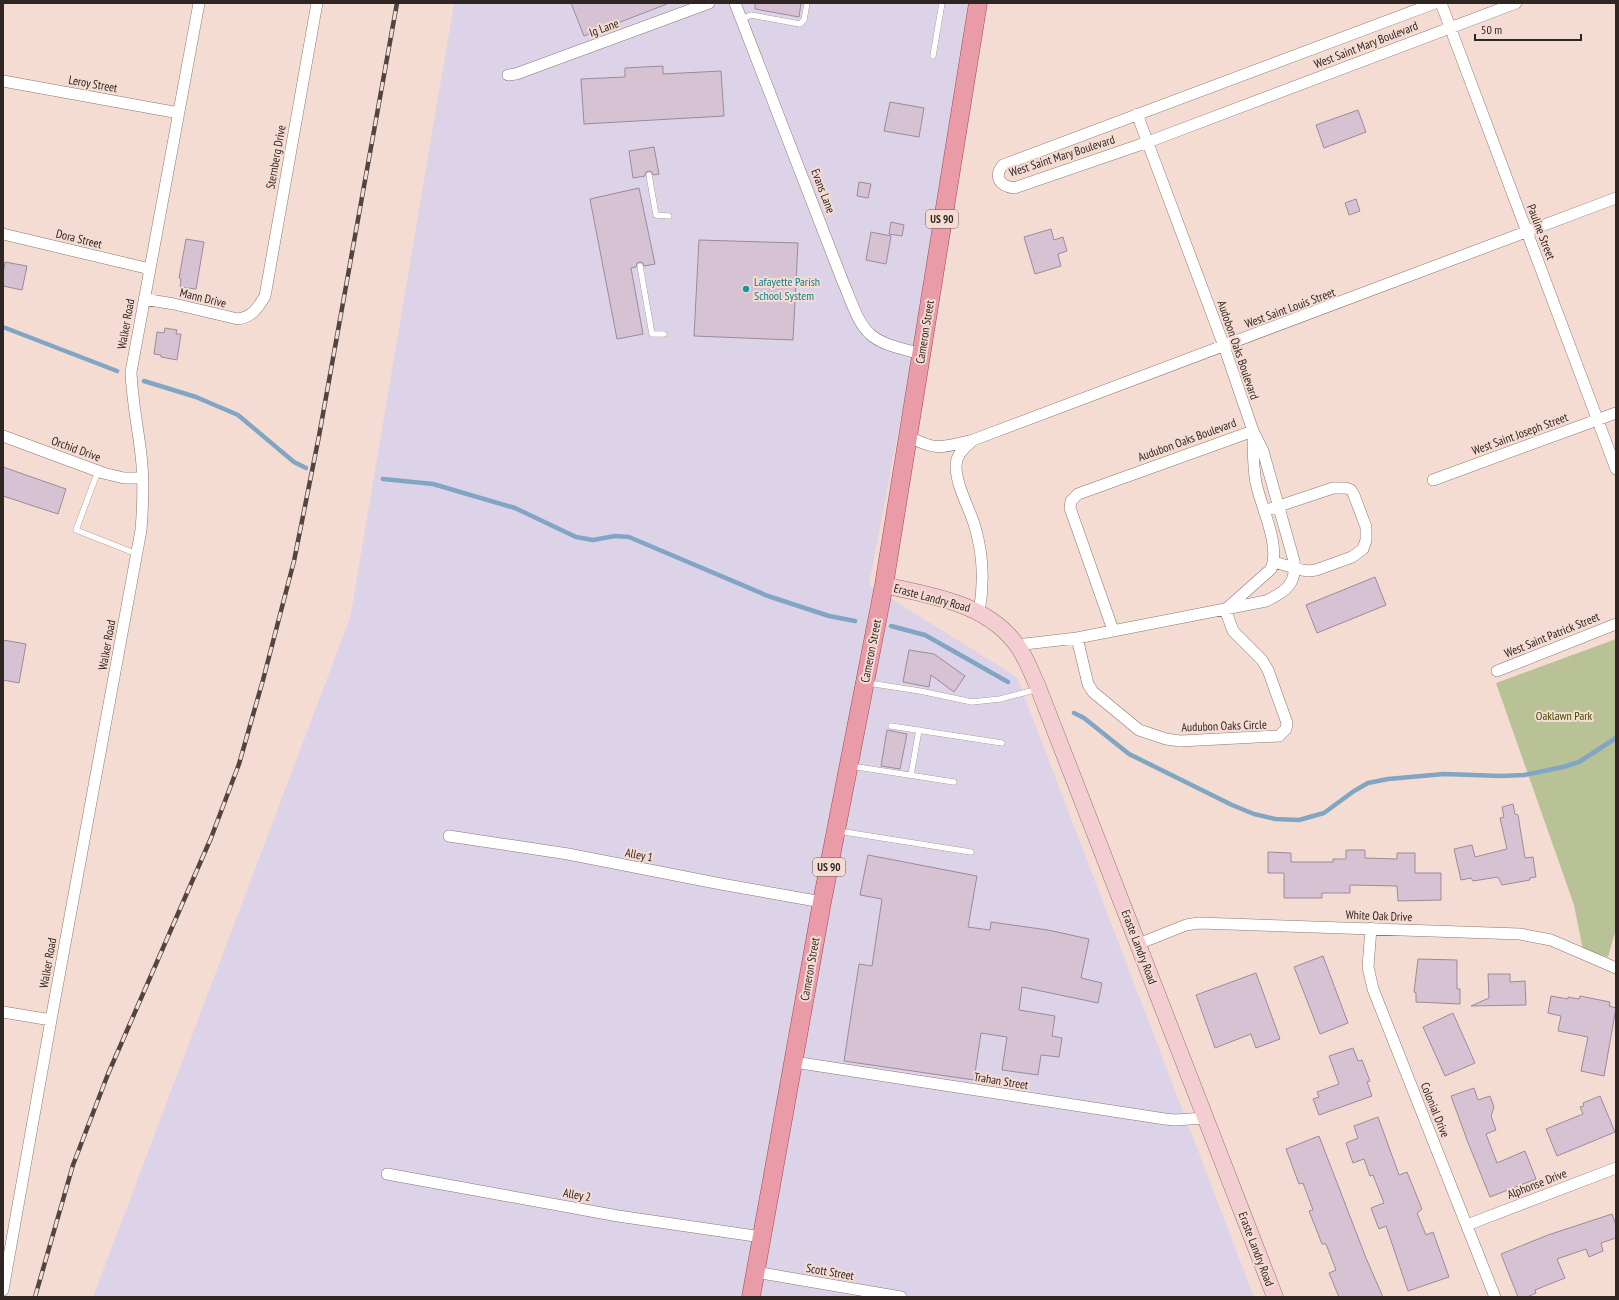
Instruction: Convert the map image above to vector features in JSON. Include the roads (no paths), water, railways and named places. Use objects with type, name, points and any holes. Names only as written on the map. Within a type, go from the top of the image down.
[{"type":"main road","name":"Cameron Street","points":[[751,1297],[822,902],[884,586],[978,3]]},
{"type":"street","name":"Walker Road","points":[[3,1290],[141,530],[144,499],[131,372],[199,3]]},
{"type":"street","name":"Sternberg Drive","points":[[254,313],[265,296],[317,3]]},
{"type":"street","name":"Ig Lane","points":[[508,76],[709,3]]},
{"type":"street","name":"Evans Lane","points":[[736,3],[843,282],[862,325],[869,334],[879,340],[921,354]]},
{"type":"street","name":"West Saint Mary Boulevard","points":[[1435,3],[1003,165],[998,175],[998,180],[1008,187],[1014,188],[1148,142],[1516,3]]},
{"type":"street","name":"Pauline Street","points":[[1441,3],[1616,469]]},
{"type":"street","name":"Leroy Street","points":[[3,81],[179,113]]},
{"type":"street","points":[[1137,114],[1148,142]]},
{"type":"street","name":"Audobon Oaks Boulevard","points":[[1148,142],[1224,346],[1253,431],[1263,451],[1280,506],[1295,568]]},
{"type":"street","name":"West Saint Louis Street","points":[[973,440],[1616,198]]},
{"type":"street","name":"Dora Street","points":[[3,234],[150,269]]},
{"type":"street","name":"Mann Drive","points":[[144,299],[174,304],[232,319],[244,318],[254,313]]},
{"type":"street","name":"West Saint Joseph Street","points":[[1433,480],[1616,413]]},
{"type":"street","name":"Audubon Oaks Boulevard","points":[[1113,630],[1070,508],[1071,501],[1078,494],[1253,431],[1253,456],[1256,482],[1274,549],[1274,562]]},
{"type":"street","name":"Orchid Drive","points":[[3,436],[98,471],[124,478],[142,478]]},
{"type":"street","points":[[908,436],[922,444],[935,447],[973,440]]},
{"type":"street","name":"Eraste Landry Road","points":[[973,440],[962,449],[958,455],[956,468],[961,488],[975,528],[979,547],[982,590],[979,612]]},
{"type":"street","points":[[1225,609],[1271,569],[1274,562],[1302,570],[1316,570],[1352,557],[1363,549],[1366,540],[1366,527],[1354,495],[1351,490],[1346,488],[1333,488],[1264,511]]},
{"type":"street","points":[[1016,645],[1077,638],[1266,601],[1278,596],[1290,585],[1294,578],[1295,568]]},
{"type":"street","name":"Eraste Landry Road","points":[[884,586],[928,595],[962,605],[979,612],[1000,627],[1016,645],[1026,660],[1275,1297]]},
{"type":"street","name":"Audubon Oaks Circle","points":[[1077,638],[1088,684],[1093,692],[1138,730],[1159,737],[1180,741],[1279,736],[1286,729],[1287,724],[1268,670],[1262,660],[1233,631],[1225,609]]},
{"type":"street","name":"West Saint Patrick Street","points":[[1497,671],[1616,624]]},
{"type":"street","name":"Alley 1","points":[[450,836],[568,854],[822,902]]},
{"type":"street","name":"White Oak Drive","points":[[1138,944],[1186,925],[1199,923],[1520,934],[1551,940],[1616,968]]},
{"type":"street","name":"Colonial Drive","points":[[1371,928],[1368,967],[1373,989],[1495,1297]]},
{"type":"street","points":[[3,1012],[51,1020]]},
{"type":"street","name":"Trahan Street","points":[[794,1062],[1170,1119],[1206,1118]]},
{"type":"street","name":"Alphonse Drive","points":[[1467,1225],[1616,1168]]},
{"type":"street","name":"Alley 2","points":[[387,1174],[618,1216],[762,1237]]},
{"type":"street","name":"Scott Street","points":[[755,1272],[901,1297]]},
{"type":"lane","points":[[742,19],[751,15],[800,24],[804,20],[807,3]]},
{"type":"lane","points":[[933,56],[942,3]]},
{"type":"lane","points":[[649,175],[656,215],[669,216]]},
{"type":"lane","points":[[640,266],[652,334],[664,334]]},
{"type":"lane","points":[[98,471],[76,530],[137,554]]},
{"type":"lane","points":[[865,683],[920,691],[972,702],[1000,699],[1038,689]]},
{"type":"lane","points":[[890,726],[1002,743]]},
{"type":"lane","points":[[911,775],[918,730]]},
{"type":"lane","points":[[849,766],[954,782]]},
{"type":"lane","points":[[836,831],[971,852]]},
{"type":"waterway","points":[[3,327],[117,371]]},
{"type":"waterway","points":[[144,381],[196,397],[238,415],[294,462],[306,468]]},
{"type":"waterway","points":[[383,479],[433,484],[515,508],[576,537],[593,540],[615,536],[629,537],[768,596],[829,616],[855,621]]},
{"type":"waterway","points":[[891,626],[925,635],[1008,682]]},
{"type":"waterway","points":[[1074,713],[1084,718],[1129,754],[1232,805],[1254,814],[1275,819],[1299,820],[1324,813],[1354,791],[1368,783],[1388,779],[1444,774],[1501,776],[1524,775],[1563,767],[1579,762],[1616,738]]},
{"type":"railway","points":[[35,1297],[73,1165],[108,1074],[211,838],[239,764],[263,680],[294,561],[319,436],[397,3]]},
{"type":"place","name":"Lafayette Parish School System","points":[[746,289]]},
{"type":"park label","name":"Oaklawn Park","points":[[1564,716]]}]
